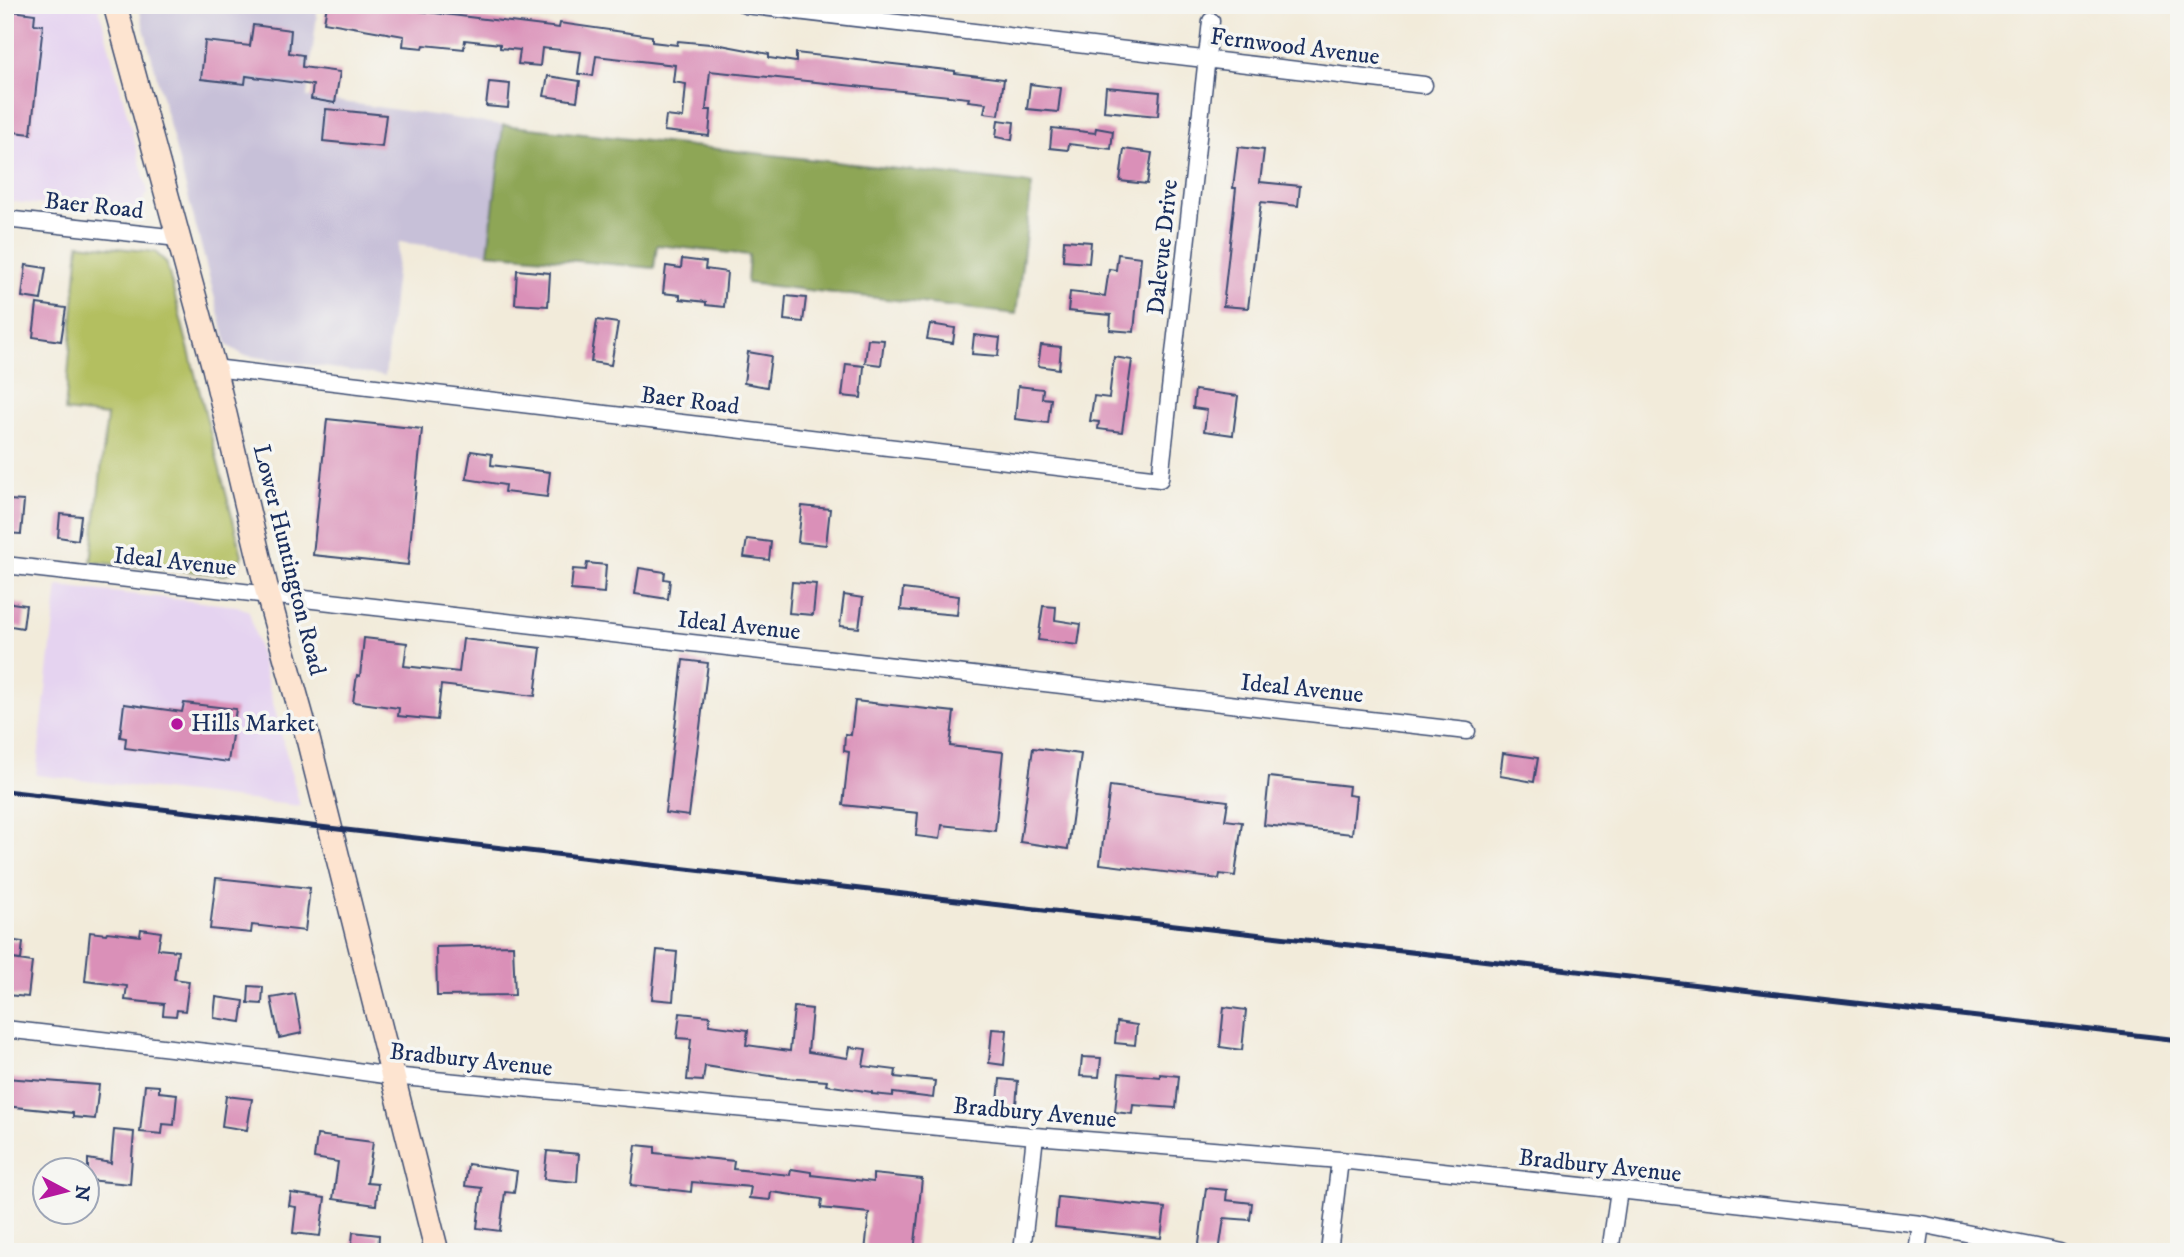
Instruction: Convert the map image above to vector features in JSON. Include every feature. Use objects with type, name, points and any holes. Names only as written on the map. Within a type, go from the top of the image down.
[{"type":"main road","name":"Lower Huntington Road","points":[[115,5],[214,368],[268,595],[331,829],[438,1252]]},
{"type":"street","name":"Fernwood Avenue","points":[[744,5],[1424,85]]},
{"type":"street","name":"Dalevue Drive","points":[[1160,479],[1211,20]]},
{"type":"street","name":"Baer Road","points":[[5,219],[178,238]]},
{"type":"street","name":"Baer Road","points":[[214,368],[1160,479]]},
{"type":"street","name":"Ideal Avenue","points":[[5,565],[1467,731]]},
{"type":"street","name":"Bradbury Avenue","points":[[5,1029],[392,1076],[1035,1136],[1340,1160],[1619,1190],[1921,1224],[2060,1252]]},
{"type":"street","points":[[1022,1252],[1035,1136]]},
{"type":"street","points":[[1329,1252],[1340,1160]]},
{"type":"street","points":[[1610,1252],[1619,1190]]},
{"type":"street","points":[[1917,1252],[1921,1224]]},
{"type":"shaded area","points":[[5,5],[98,5],[148,192],[140,206],[121,213],[5,201]]},
{"type":"shaded area","points":[[138,5],[318,5],[307,97],[503,125],[488,253],[399,242],[385,376],[243,355],[227,345]]},
{"type":"shaded area","points":[[58,586],[237,606],[249,611],[300,806],[36,775]]},
{"type":"green space","points":[[503,125],[1032,184],[1016,314],[747,283],[749,255],[657,245],[654,268],[488,253]]},
{"type":"green space","points":[[79,244],[155,252],[166,262],[242,555],[237,569],[225,575],[91,562],[107,416],[65,411]]},
{"type":"building","points":[[327,5],[369,5],[559,28],[560,23],[652,36],[652,42],[677,45],[678,41],[721,45],[796,62],[796,53],[1004,79],[999,115],[984,113],[986,103],[968,101],[969,98],[710,71],[706,110],[711,110],[709,136],[664,131],[666,116],[683,118],[686,84],[673,82],[675,65],[596,56],[593,76],[578,74],[581,52],[542,48],[540,66],[518,64],[520,50],[500,48],[500,44],[465,40],[464,49],[403,46],[404,36],[324,22]]},
{"type":"building","points":[[5,10],[35,14],[34,24],[43,25],[31,134],[5,131]]},
{"type":"building","points":[[253,25],[291,30],[289,53],[303,55],[302,67],[340,72],[335,103],[311,99],[313,85],[246,76],[245,84],[201,79],[205,41],[250,46]]},
{"type":"building","points":[[548,76],[580,81],[577,101],[544,96]]},
{"type":"building","points":[[489,82],[510,84],[508,108],[486,106]]},
{"type":"building","points":[[1030,84],[1061,88],[1058,112],[1027,109]]},
{"type":"building","points":[[1106,87],[1160,92],[1158,116],[1104,111]]},
{"type":"building","points":[[326,109],[386,115],[382,147],[323,141]]},
{"type":"building","points":[[998,120],[1014,122],[1012,140],[996,137]]},
{"type":"building","points":[[1052,128],[1095,133],[1096,128],[1113,131],[1111,149],[1069,144],[1068,150],[1050,148]]},
{"type":"building","points":[[1238,147],[1264,150],[1260,182],[1300,186],[1298,206],[1261,202],[1248,308],[1223,306]]},
{"type":"building","points":[[1124,149],[1152,153],[1147,184],[1120,181]]},
{"type":"building","points":[[1064,240],[1091,242],[1089,263],[1063,261]]},
{"type":"building","points":[[1118,254],[1141,257],[1134,332],[1110,330],[1111,315],[1068,311],[1070,292],[1105,296],[1109,269],[1116,270]]},
{"type":"building","points":[[682,259],[706,262],[705,269],[727,272],[724,307],[663,293],[666,266],[681,268]]},
{"type":"building","points":[[26,265],[46,268],[41,300],[22,297]]},
{"type":"building","points":[[517,270],[550,273],[548,306],[515,304]]},
{"type":"building","points":[[786,296],[806,298],[803,322],[784,320]]},
{"type":"building","points":[[37,304],[66,308],[61,341],[33,337]]},
{"type":"building","points":[[597,320],[618,323],[611,365],[591,362]]},
{"type":"building","points":[[930,324],[955,328],[953,343],[927,339]]},
{"type":"building","points":[[974,335],[1000,338],[998,356],[972,354]]},
{"type":"building","points":[[868,339],[884,340],[881,365],[865,363]]},
{"type":"building","points":[[1041,345],[1061,347],[1059,369],[1038,366]]},
{"type":"building","points":[[748,352],[771,356],[767,387],[744,383]]},
{"type":"building","points":[[1114,357],[1132,360],[1122,432],[1098,429],[1099,422],[1090,421],[1094,396],[1109,398]]},
{"type":"building","points":[[846,364],[864,366],[861,398],[842,396]]},
{"type":"building","points":[[1018,386],[1043,389],[1042,398],[1051,399],[1048,423],[1015,419]]},
{"type":"building","points":[[1195,390],[1238,396],[1233,435],[1204,431],[1207,410],[1193,408]]},
{"type":"building","points":[[327,419],[422,429],[408,565],[313,555]]},
{"type":"building","points":[[471,451],[492,454],[491,465],[550,472],[547,497],[504,492],[505,485],[466,479]]},
{"type":"building","points":[[8,500],[24,501],[21,534],[5,533]]},
{"type":"building","points":[[802,506],[830,509],[826,545],[798,542]]},
{"type":"building","points":[[60,514],[81,516],[78,540],[58,537]]},
{"type":"building","points":[[747,539],[771,542],[769,560],[744,557]]},
{"type":"building","points":[[587,563],[606,565],[604,593],[571,590],[573,569],[586,570]]},
{"type":"building","points":[[639,568],[665,572],[664,579],[670,580],[668,599],[635,594]]},
{"type":"building","points":[[792,582],[816,584],[813,615],[789,613]]},
{"type":"building","points":[[903,589],[959,596],[957,615],[901,610]]},
{"type":"building","points":[[844,595],[863,598],[859,628],[840,626]]},
{"type":"building","points":[[5,602],[26,605],[23,628],[5,625]]},
{"type":"building","points":[[1043,606],[1056,607],[1055,620],[1081,624],[1078,645],[1038,640]]},
{"type":"building","points":[[364,638],[407,643],[404,666],[459,672],[463,639],[541,648],[535,696],[441,685],[437,720],[398,716],[399,708],[353,702],[357,675],[360,676]]},
{"type":"building","points":[[683,660],[708,663],[689,816],[665,813]]},
{"type":"building","points":[[855,701],[954,712],[950,746],[1003,752],[995,831],[942,825],[940,839],[916,836],[918,813],[843,805],[849,752],[844,751],[845,734],[851,735]]},
{"type":"building","name":"Hills Market","points":[[184,703],[236,709],[228,762],[125,748],[126,738],[120,737],[124,704],[182,712]]},
{"type":"building","points":[[1033,748],[1081,754],[1068,849],[1020,842]]},
{"type":"building","points":[[1503,753],[1538,758],[1534,782],[1500,776]]},
{"type":"building","points":[[1269,777],[1349,786],[1348,795],[1356,796],[1352,834],[1264,825]]},
{"type":"building","points":[[1110,786],[1228,801],[1225,820],[1242,822],[1235,876],[1220,874],[1219,879],[1100,864]]},
{"type":"building","points":[[216,878],[310,888],[305,931],[252,925],[251,933],[210,929]]},
{"type":"building","points":[[141,929],[161,932],[158,949],[178,951],[174,979],[189,981],[185,1011],[177,1010],[176,1016],[163,1015],[164,1004],[125,1000],[127,986],[85,981],[90,932],[140,936]]},
{"type":"building","points":[[8,940],[23,942],[21,960],[6,958]]},
{"type":"building","points":[[513,945],[515,995],[437,996],[436,947]]},
{"type":"building","points":[[657,950],[677,952],[673,1001],[652,999]]},
{"type":"building","points":[[12,959],[32,962],[28,997],[7,995]]},
{"type":"building","points":[[249,986],[263,987],[262,1004],[248,1003]]},
{"type":"building","points":[[295,994],[302,1033],[279,1038],[271,998]]},
{"type":"building","points":[[216,997],[244,1001],[241,1022],[214,1018]]},
{"type":"building","points":[[794,1007],[812,1009],[808,1052],[848,1058],[850,1047],[866,1049],[863,1066],[896,1070],[895,1077],[935,1081],[933,1098],[893,1093],[893,1096],[872,1094],[826,1085],[827,1081],[784,1078],[705,1066],[703,1081],[687,1080],[691,1039],[677,1038],[680,1013],[710,1016],[709,1025],[748,1030],[746,1045],[790,1051]]},
{"type":"building","points":[[1224,1007],[1246,1010],[1242,1050],[1220,1047]]},
{"type":"building","points":[[1117,1022],[1137,1025],[1135,1045],[1115,1043]]},
{"type":"building","points":[[992,1029],[1007,1030],[1004,1065],[989,1063]]},
{"type":"building","points":[[1082,1057],[1101,1058],[1099,1077],[1080,1076]]},
{"type":"building","points":[[1119,1073],[1179,1076],[1176,1108],[1133,1105],[1132,1114],[1115,1112]]},
{"type":"building","points":[[5,1078],[99,1085],[95,1119],[73,1117],[73,1113],[5,1106]]},
{"type":"building","points":[[1000,1079],[1018,1081],[1016,1105],[998,1103]]},
{"type":"building","points":[[145,1085],[159,1086],[159,1092],[177,1094],[174,1125],[163,1124],[162,1134],[140,1132]]},
{"type":"building","points":[[226,1096],[252,1099],[247,1130],[222,1126]]},
{"type":"building","points":[[114,1130],[134,1132],[130,1184],[102,1181],[102,1161],[111,1163]]},
{"type":"building","points":[[317,1135],[373,1142],[367,1183],[378,1184],[376,1205],[333,1199],[338,1162],[314,1158]]},
{"type":"building","points":[[636,1145],[655,1147],[655,1153],[734,1161],[733,1169],[790,1175],[791,1169],[811,1172],[811,1175],[873,1182],[873,1174],[922,1179],[914,1252],[865,1252],[869,1213],[821,1208],[822,1199],[771,1192],[770,1200],[749,1198],[751,1187],[692,1182],[691,1192],[631,1185]]},
{"type":"building","points":[[547,1151],[579,1154],[577,1182],[544,1179]]},
{"type":"building","points":[[468,1164],[517,1171],[514,1193],[505,1192],[500,1231],[477,1228],[482,1188],[465,1186]]},
{"type":"building","points":[[1206,1188],[1227,1190],[1226,1200],[1252,1203],[1250,1220],[1224,1218],[1219,1252],[1198,1252]]},
{"type":"building","points":[[291,1193],[325,1198],[320,1236],[293,1233],[296,1207],[289,1206]]},
{"type":"building","points":[[1058,1197],[1165,1208],[1161,1238],[1055,1227]]},
{"type":"building","points":[[353,1232],[379,1235],[378,1252],[351,1252]]},
{"type":"railway","points":[[5,791],[2179,1040]]},
{"type":"place","name":"Hills Market","points":[[177,724]]}]
